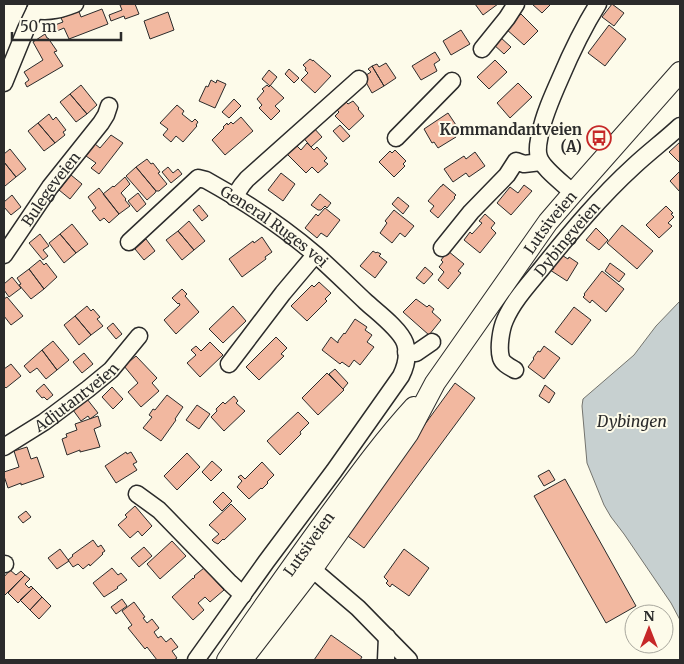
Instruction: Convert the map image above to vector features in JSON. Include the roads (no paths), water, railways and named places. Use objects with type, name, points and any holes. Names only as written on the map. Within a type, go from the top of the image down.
[{"type":"main road","name":"Lutsiveien","points":[[242,660],[369,461],[435,383],[548,222],[680,72]]},
{"type":"main road","name":"Lutsiveien","points":[[226,660],[270,596],[305,563]]},
{"type":"street","points":[[4,83],[36,7],[42,11],[52,11],[75,4]]},
{"type":"street","points":[[482,49],[516,4]]},
{"type":"street","points":[[573,192],[541,162],[538,148],[548,106],[578,38],[598,4]]},
{"type":"street","points":[[234,197],[242,185],[260,167],[359,79]]},
{"type":"street","points":[[396,138],[452,81]]},
{"type":"street","name":"Bulegeveien","points":[[4,255],[50,187],[101,123],[109,106]]},
{"type":"street","name":"Dybingveien","points":[[515,370],[504,363],[501,357],[502,330],[511,309],[558,247],[599,201],[634,166],[680,126]]},
{"type":"street","points":[[442,248],[471,212],[507,175],[516,161],[524,164],[541,162]]},
{"type":"street","name":"General Ruges vei","points":[[129,242],[198,178],[206,180],[256,210],[315,255],[389,322],[405,344],[406,352]]},
{"type":"street","points":[[229,364],[283,293],[315,255]]},
{"type":"street","name":"Adjutantveien","points":[[4,447],[65,407],[111,370],[138,336]]},
{"type":"street","points":[[196,660],[401,376],[407,360],[406,352],[416,353],[432,342]]},
{"type":"street","points":[[137,494],[159,510],[230,584],[243,595]]},
{"type":"street","points":[[305,563],[358,608],[409,660]]},
{"type":"street","points":[[386,660],[387,637]]},
{"type":"water","name":"Dybingen","points":[[680,301],[680,620],[674,609],[674,604],[672,604],[604,505],[587,463],[582,406],[583,399],[634,355],[656,326]]},
{"type":"place","name":"Kommandantveien (A)","points":[[599,138]]}]
